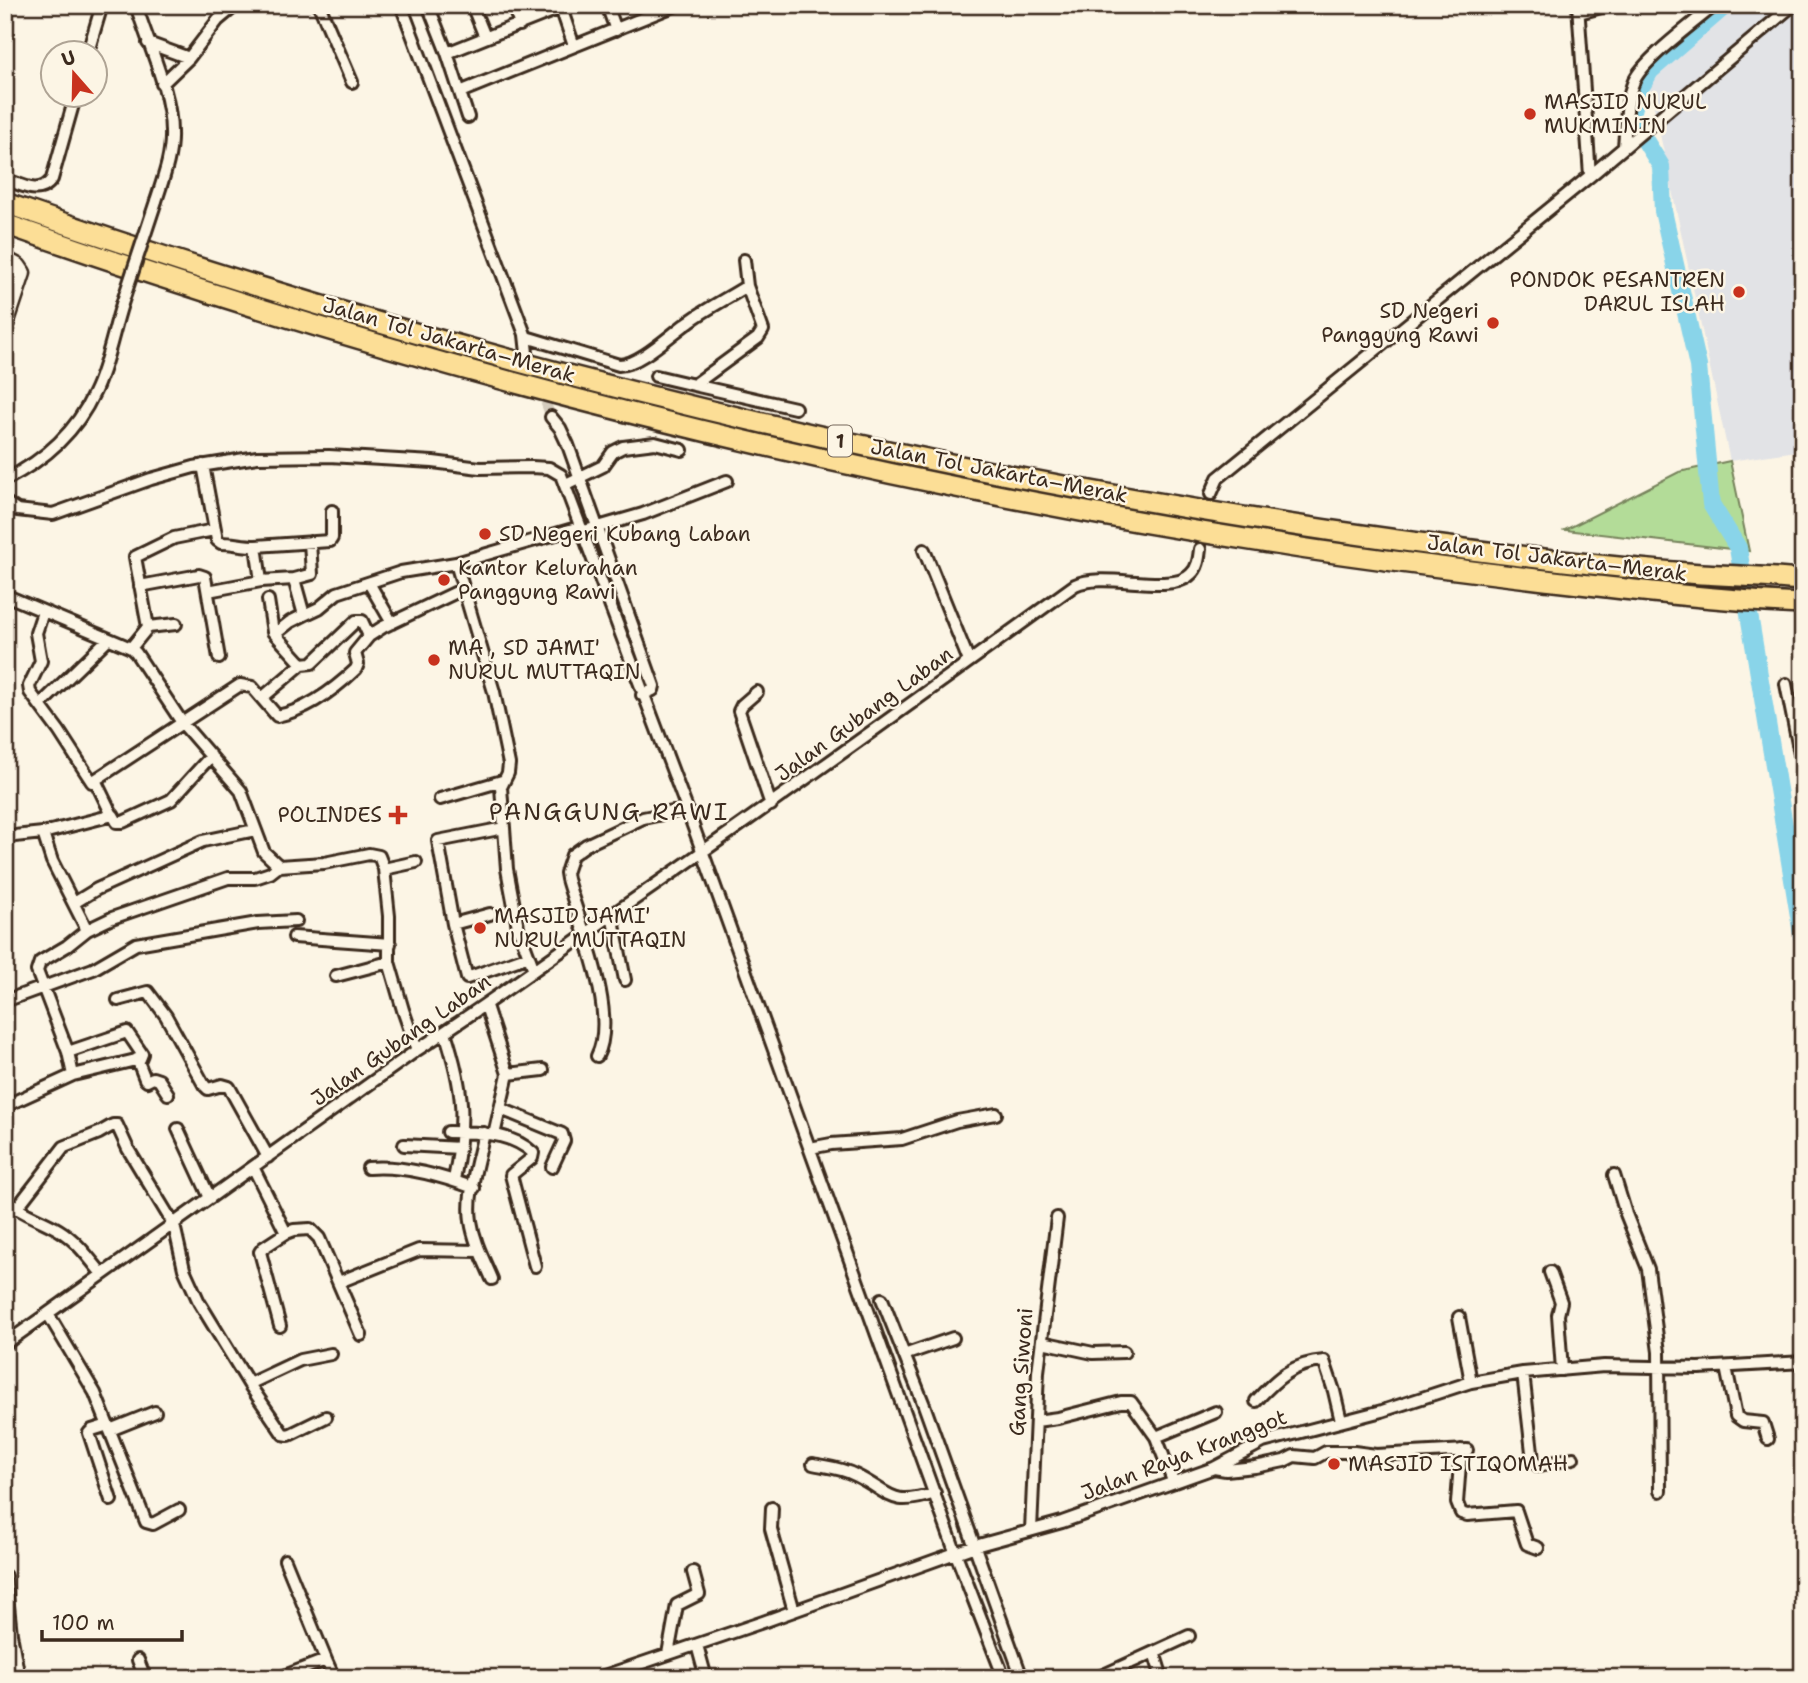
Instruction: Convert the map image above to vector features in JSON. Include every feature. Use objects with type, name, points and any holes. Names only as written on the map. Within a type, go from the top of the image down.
[{"type":"highway","name":"Jalan Tol Jakarta–Merak","points":[[5,202],[132,247],[509,361],[770,426],[994,474],[1236,517],[1401,541],[1698,574],[1803,580]]},
{"type":"highway","name":"Jalan Tol Jakarta–Merak","points":[[5,224],[167,280],[350,337],[509,382],[687,427],[918,480],[1170,528],[1380,561],[1687,597],[1803,604]]},
{"type":"street","points":[[92,38],[102,5]]},
{"type":"street","points":[[5,480],[26,469],[61,440],[79,420],[95,392],[167,163],[172,133],[169,102],[136,5]]},
{"type":"street","points":[[162,84],[189,58],[222,9],[236,5]]},
{"type":"street","points":[[318,5],[352,82]]},
{"type":"street","points":[[401,5],[525,335],[527,353]]},
{"type":"street","points":[[428,5],[468,117]]},
{"type":"street","points":[[472,5],[485,37]]},
{"type":"street","points":[[513,5],[520,25]]},
{"type":"street","points":[[607,5],[616,30]]},
{"type":"street","points":[[460,92],[616,30],[656,9],[676,5]]},
{"type":"street","points":[[1590,176],[1579,9],[1609,5]]},
{"type":"street","points":[[1627,144],[1629,99],[1635,78],[1648,63],[1715,5]]},
{"type":"street","points":[[1211,494],[1218,478],[1590,176],[1793,5]]},
{"type":"street","points":[[447,53],[520,25],[560,6],[574,46]]},
{"type":"street","points":[[148,43],[189,58]]},
{"type":"street","points":[[5,179],[32,189],[48,185],[72,108]]},
{"type":"street","points":[[5,260],[18,267],[22,273],[5,324]]},
{"type":"street","points":[[694,385],[763,332],[747,286],[744,261]]},
{"type":"street","points":[[525,335],[626,365],[747,286]]},
{"type":"street","points":[[656,376],[795,408]]},
{"type":"street","points":[[551,417],[563,434],[574,481],[642,695],[687,809],[810,1148],[915,1408],[966,1550],[1004,1678]]},
{"type":"street","points":[[574,481],[603,466],[613,452],[623,446],[655,443],[681,450]]},
{"type":"street","points":[[5,502],[17,510],[53,514],[151,479],[203,466],[257,457],[329,456],[433,462],[480,468],[549,468],[574,481],[589,529],[654,686],[653,690],[642,695]]},
{"type":"street","points":[[203,466],[214,530],[221,543],[233,543],[242,547],[331,540],[332,512]]},
{"type":"street","points":[[275,634],[319,608],[338,593],[401,572],[456,563],[643,514],[727,481]]},
{"type":"street","points":[[148,627],[135,557],[174,538],[214,530]]},
{"type":"street","points":[[208,591],[261,581],[308,577],[312,574],[310,542]]},
{"type":"street","points":[[256,546],[261,581]]},
{"type":"street","name":"Jalan Gubang Laban","points":[[5,1344],[417,1050],[486,1006],[702,853],[1075,585],[1095,580],[1179,582],[1191,575],[1198,564],[1200,549]]},
{"type":"street","points":[[924,550],[969,661]]},
{"type":"street","points":[[456,563],[494,692],[509,764],[508,773],[501,784],[511,896],[518,927],[534,970]]},
{"type":"street","points":[[140,586],[203,575],[206,579],[219,658]]},
{"type":"street","points":[[294,579],[304,615]]},
{"type":"street","points":[[369,583],[392,623]]},
{"type":"street","points":[[43,612],[36,633],[41,661],[29,687],[30,692],[41,704],[92,782],[240,685],[252,687],[279,716],[324,697],[356,669],[358,664],[355,653],[369,636],[463,589]]},
{"type":"street","points":[[6,598],[131,648],[183,724],[241,791],[264,852],[279,866]]},
{"type":"street","points":[[268,600],[275,634],[302,664]]},
{"type":"street","points":[[262,698],[302,664],[312,663],[356,621],[362,621],[369,636]]},
{"type":"street","points":[[131,648],[148,627],[176,624]]},
{"type":"street","points":[[41,704],[108,639]]},
{"type":"street","points":[[1786,684],[1803,769]]},
{"type":"street","points":[[757,692],[738,711],[771,804]]},
{"type":"street","points":[[94,780],[112,815],[118,822],[122,822],[167,803],[211,756]]},
{"type":"street","points":[[440,799],[501,784]]},
{"type":"street","points":[[597,1056],[603,1018],[596,977],[566,879],[572,855],[586,845],[643,818],[687,809]]},
{"type":"street","points":[[5,837],[43,833],[112,815]]},
{"type":"street","points":[[504,828],[438,841],[453,924],[465,977],[529,956]]},
{"type":"street","points":[[74,903],[97,889],[203,841],[255,830]]},
{"type":"street","points":[[43,833],[52,861],[87,930]]},
{"type":"street","points":[[73,1075],[68,1052],[37,971],[40,961],[67,946],[87,930],[112,918],[228,878],[249,879],[263,876],[279,866],[324,863],[376,854],[382,860],[384,869],[389,962],[417,1050]]},
{"type":"street","points":[[384,869],[416,862]]},
{"type":"street","points":[[453,924],[490,914]]},
{"type":"street","points":[[612,915],[625,980]]},
{"type":"street","points":[[5,1001],[45,988],[106,962],[136,944],[258,923],[296,920]]},
{"type":"street","points":[[294,937],[390,944]]},
{"type":"street","points":[[336,976],[389,962]]},
{"type":"street","points":[[118,1000],[148,992],[166,1016],[204,1085],[208,1089],[222,1085],[229,1087],[268,1157]]},
{"type":"street","points":[[486,1006],[508,1074],[501,1109],[489,1134],[474,1188],[471,1219],[492,1279]]},
{"type":"street","points":[[5,1106],[73,1075],[140,1059],[142,1054],[127,1032],[68,1052]]},
{"type":"street","points":[[445,1032],[460,1080],[462,1132],[454,1180]]},
{"type":"street","points":[[137,1059],[145,1079],[159,1080],[168,1094]]},
{"type":"street","points":[[508,1074],[543,1070]]},
{"type":"street","points":[[501,1109],[562,1134],[564,1141],[552,1167]]},
{"type":"street","points":[[810,1148],[902,1139],[957,1121],[996,1114]]},
{"type":"street","points":[[16,1209],[64,1147],[116,1124],[134,1160],[174,1225],[188,1280],[249,1384],[285,1436],[326,1417]]},
{"type":"street","points":[[178,1129],[210,1198]]},
{"type":"street","points":[[448,1132],[489,1134],[520,1144],[533,1153],[532,1158],[511,1175],[535,1266]]},
{"type":"street","points":[[404,1144],[460,1148]]},
{"type":"street","points":[[254,1168],[286,1233]]},
{"type":"street","points":[[368,1168],[393,1168],[454,1180],[474,1188]]},
{"type":"street","points":[[1614,1175],[1648,1269],[1658,1342],[1660,1491]]},
{"type":"street","points":[[5,1200],[16,1209],[56,1228],[72,1239],[102,1274]]},
{"type":"street","name":"Gang Siwoni","points":[[1031,1530],[1042,1342],[1057,1218]]},
{"type":"street","points":[[280,1326],[260,1252],[286,1233],[303,1229],[314,1232],[324,1245],[361,1335]]},
{"type":"street","points":[[339,1282],[419,1250],[480,1251]]},
{"type":"street","points":[[1550,1272],[1560,1302],[1558,1315],[1562,1370]]},
{"type":"street","points":[[882,1299],[904,1356],[935,1493],[966,1550],[1022,1678]]},
{"type":"street","points":[[48,1314],[91,1384],[146,1522],[153,1524],[180,1510]]},
{"type":"street","points":[[1459,1317],[1471,1382]]},
{"type":"street","points":[[904,1356],[953,1338]]},
{"type":"street","points":[[1042,1342],[1093,1353],[1124,1352]]},
{"type":"street","points":[[249,1384],[300,1360],[331,1354]]},
{"type":"street","points":[[1256,1401],[1280,1376],[1308,1364],[1324,1361],[1340,1421]]},
{"type":"street","name":"Jalan Raya Kranggot","points":[[598,1678],[966,1550],[1062,1522],[1214,1468],[1263,1442],[1471,1382],[1523,1373],[1604,1366],[1726,1367],[1803,1363]]},
{"type":"street","points":[[1726,1367],[1736,1416],[1743,1421],[1763,1423],[1768,1439]]},
{"type":"street","points":[[1523,1373],[1533,1461],[1539,1466],[1573,1458]]},
{"type":"street","points":[[1036,1421],[1127,1401],[1134,1404],[1156,1437],[1173,1481]]},
{"type":"street","points":[[111,1500],[89,1433],[155,1412]]},
{"type":"street","points":[[1156,1437],[1216,1412]]},
{"type":"street","points":[[1214,1468],[1226,1470],[1255,1467],[1294,1456],[1315,1458],[1326,1452],[1376,1455],[1464,1450],[1457,1503],[1461,1513],[1466,1515],[1516,1510],[1527,1544],[1538,1548]]},
{"type":"street","points":[[813,1464],[853,1474],[884,1494],[899,1500],[912,1501],[935,1493]]},
{"type":"street","points":[[772,1508],[771,1529],[794,1611]]},
{"type":"street","points":[[285,1560],[334,1678]]},
{"type":"street","points":[[668,1654],[677,1605],[699,1594],[693,1572]]},
{"type":"street","points":[[5,1576],[11,1648],[19,1675]]},
{"type":"street","points":[[1097,1678],[1189,1636]]},
{"type":"street","points":[[697,1645],[706,1678]]},
{"type":"street","points":[[1154,1652],[1162,1678]]},
{"type":"street","points":[[138,1660],[145,1678]]},
{"type":"street","points":[[279,1678],[326,1661]]},
{"type":"shaded area","points":[[1733,5],[1803,5],[1803,450],[1730,461],[1649,83]]},
{"type":"green space","points":[[1730,461],[1749,551],[1565,530],[1679,472]]},
{"type":"waterway","points":[[1726,5],[1650,71],[1638,92],[1631,118],[1661,166],[1663,211],[1698,366],[1711,504],[1738,548],[1803,940]]},
{"type":"tunnel","points":[[540,388],[551,417]]},
{"type":"tunnel","points":[[1200,549],[1211,494]]},
{"type":"place","name":"MASJID NURUL MUKMININ","points":[[1530,114]]},
{"type":"place","name":"PONDOK PESANTREN DARUL ISLAH","points":[[1739,292]]},
{"type":"place","name":"SD Negeri Panggung Rawi","points":[[1493,323]]},
{"type":"place","name":"SD Negeri Kubang Laban","points":[[485,534]]},
{"type":"place","name":"Kantor Kelurahan Panggung Rawi","points":[[444,580]]},
{"type":"place","name":"MA , SD JAMI' NURUL MUTTAQIN","points":[[434,660]]},
{"type":"place","name":"POLINDES","points":[[398,815]]},
{"type":"place","name":"MASJID JAMI' NURUL MUTTAQIN","points":[[480,928]]},
{"type":"place","name":"MASJID ISTIQOMAH","points":[[1334,1464]]},
{"type":"district","name":"PANGGUNG RAWI","points":[[609,812]]}]
